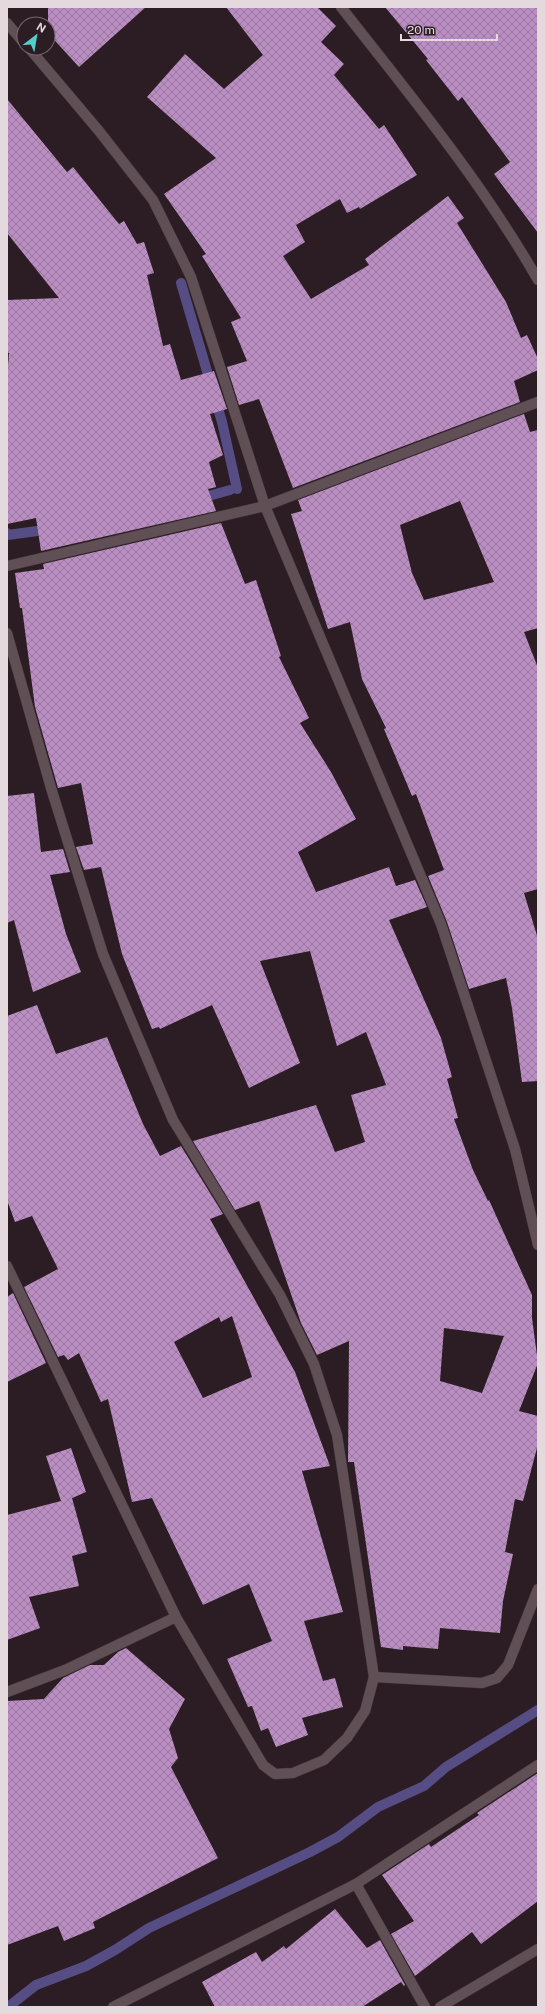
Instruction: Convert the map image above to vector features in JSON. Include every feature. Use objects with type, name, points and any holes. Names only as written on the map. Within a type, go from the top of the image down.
[{"type":"street","points":[[340,7],[446,140],[525,258],[538,280]]},
{"type":"street","points":[[7,23],[16,34]]},
{"type":"street","points":[[36,56],[153,200],[191,277],[265,506],[440,924],[515,1149],[538,1245]]},
{"type":"street","points":[[7,566],[265,506],[538,402]]},
{"type":"street","points":[[7,634],[51,788],[103,954],[172,1120],[280,1295],[314,1364],[337,1435],[374,1677],[365,1711],[348,1738],[324,1760],[293,1774],[275,1774],[263,1765],[176,1617],[7,1266]]},
{"type":"street","points":[[374,1677],[482,1682],[497,1678],[508,1665],[538,1589]]},
{"type":"street","points":[[7,1692],[64,1670],[176,1617]]},
{"type":"street","points":[[113,2007],[356,1884],[538,1765]]},
{"type":"street","points":[[356,1884],[425,2007]]},
{"type":"street","points":[[446,2006],[538,1949]]},
{"type":"building","points":[[48,7],[146,7],[79,67],[56,42],[56,16],[48,16]]},
{"type":"building","points":[[226,7],[317,7],[336,26],[321,42],[344,64],[334,75],[379,129],[384,125],[417,175],[360,209],[359,207],[347,213],[340,199],[296,225],[305,242],[283,256],[311,299],[369,265],[365,259],[448,196],[464,218],[457,223],[506,302],[521,338],[527,335],[538,359],[538,370],[514,381],[520,402],[293,488],[259,399],[239,405],[227,367],[247,361],[231,322],[241,318],[202,256],[206,254],[164,194],[216,158],[147,97],[185,54],[224,89],[263,55]]},
{"type":"building","points":[[385,7],[538,7],[538,233],[494,174],[510,162],[462,97],[458,101],[426,60],[428,59]]},
{"type":"building","points":[[7,99],[67,172],[73,167],[119,224],[124,221],[137,244],[144,242],[154,273],[147,275],[163,346],[170,344],[181,380],[214,371],[227,409],[210,414],[223,455],[209,462],[216,487],[208,489],[216,511],[41,551],[36,518],[7,524],[7,380],[9,353],[7,353],[7,300],[59,298],[7,233]]},
{"type":"building","points":[[524,414],[530,432],[538,430],[538,628],[524,632],[538,668],[538,889],[524,893],[538,939],[538,1081],[522,1082],[512,1008],[506,978],[469,989],[447,922],[428,876],[444,870],[416,794],[412,796],[384,729],[386,728],[362,679],[350,622],[328,629],[291,514],[302,511],[298,500]],"holes":[[[460,501],[494,582],[424,600],[412,573],[400,525]]]},
{"type":"building","points":[[221,523],[245,584],[256,580],[281,656],[279,657],[309,718],[300,723],[331,772],[356,819],[298,852],[316,892],[389,867],[396,886],[415,880],[427,907],[389,920],[441,1038],[452,1077],[447,1079],[458,1118],[454,1119],[473,1170],[488,1201],[489,1200],[532,1295],[532,1318],[538,1363],[519,1411],[538,1416],[538,1444],[523,1501],[515,1499],[505,1552],[513,1554],[503,1601],[500,1633],[440,1628],[438,1649],[403,1646],[403,1650],[381,1647],[354,1462],[348,1462],[349,1341],[317,1355],[301,1323],[259,1201],[235,1210],[193,1141],[316,1105],[335,1152],[365,1142],[351,1095],[386,1085],[366,1032],[337,1046],[310,951],[260,961],[300,1063],[249,1088],[212,1005],[160,1029],[159,1027],[152,1029],[122,954],[101,867],[84,870],[76,847],[93,844],[81,783],[58,788],[35,707],[22,608],[20,608],[15,573],[44,569],[43,564]],"holes":[[[444,1328],[504,1336],[482,1393],[440,1381]]]},
{"type":"building","points":[[34,793],[41,852],[63,849],[70,872],[50,875],[66,934],[81,972],[33,992],[14,920],[7,923],[7,796]]},
{"type":"building","points":[[37,1005],[56,1054],[107,1037],[143,1124],[160,1156],[181,1146],[223,1214],[210,1219],[295,1372],[330,1466],[302,1471],[343,1612],[304,1621],[323,1681],[335,1678],[343,1707],[302,1718],[308,1735],[276,1747],[268,1728],[261,1731],[252,1706],[248,1707],[227,1659],[272,1641],[249,1584],[203,1605],[152,1498],[132,1502],[108,1399],[101,1402],[79,1353],[68,1360],[64,1355],[58,1357],[24,1287],[58,1269],[32,1216],[15,1222],[7,1200],[7,1016]],"holes":[[[232,1316],[252,1377],[203,1398],[174,1342],[219,1317],[221,1322]]]},
{"type":"building","points":[[13,1293],[46,1363],[7,1382],[7,1297]]},
{"type":"building","points":[[71,1448],[86,1492],[72,1498],[87,1552],[72,1556],[79,1586],[29,1597],[40,1628],[7,1640],[7,1515],[61,1501],[46,1456]]},
{"type":"building","points":[[126,1648],[185,1699],[169,1729],[178,1758],[171,1767],[218,1858],[93,1922],[95,1928],[64,1941],[58,1926],[7,1945],[7,1701],[44,1699],[63,1678],[90,1665],[104,1665],[118,1652]]},
{"type":"building","points":[[538,1773],[538,1901],[481,1944],[472,1932],[415,1976],[391,1934],[414,1921],[382,1875],[429,1844],[431,1847],[479,1815],[477,1813]]},
{"type":"building","points":[[335,1909],[367,1948],[380,1940],[405,1985],[404,1986],[401,1982],[362,2007],[215,2007],[202,1982],[256,1952],[262,1962],[284,1946],[286,1949]]},
{"type":"waterway","points":[[181,283],[222,422],[237,489]]},
{"type":"waterway","points":[[198,499],[230,490]]},
{"type":"waterway","points":[[7,533],[8,535],[52,529]]},
{"type":"waterway","points":[[8,2007],[36,1985],[86,1966],[115,1950],[149,1928],[310,1852],[338,1837],[378,1807],[424,1786],[446,1767],[538,1710]]}]
